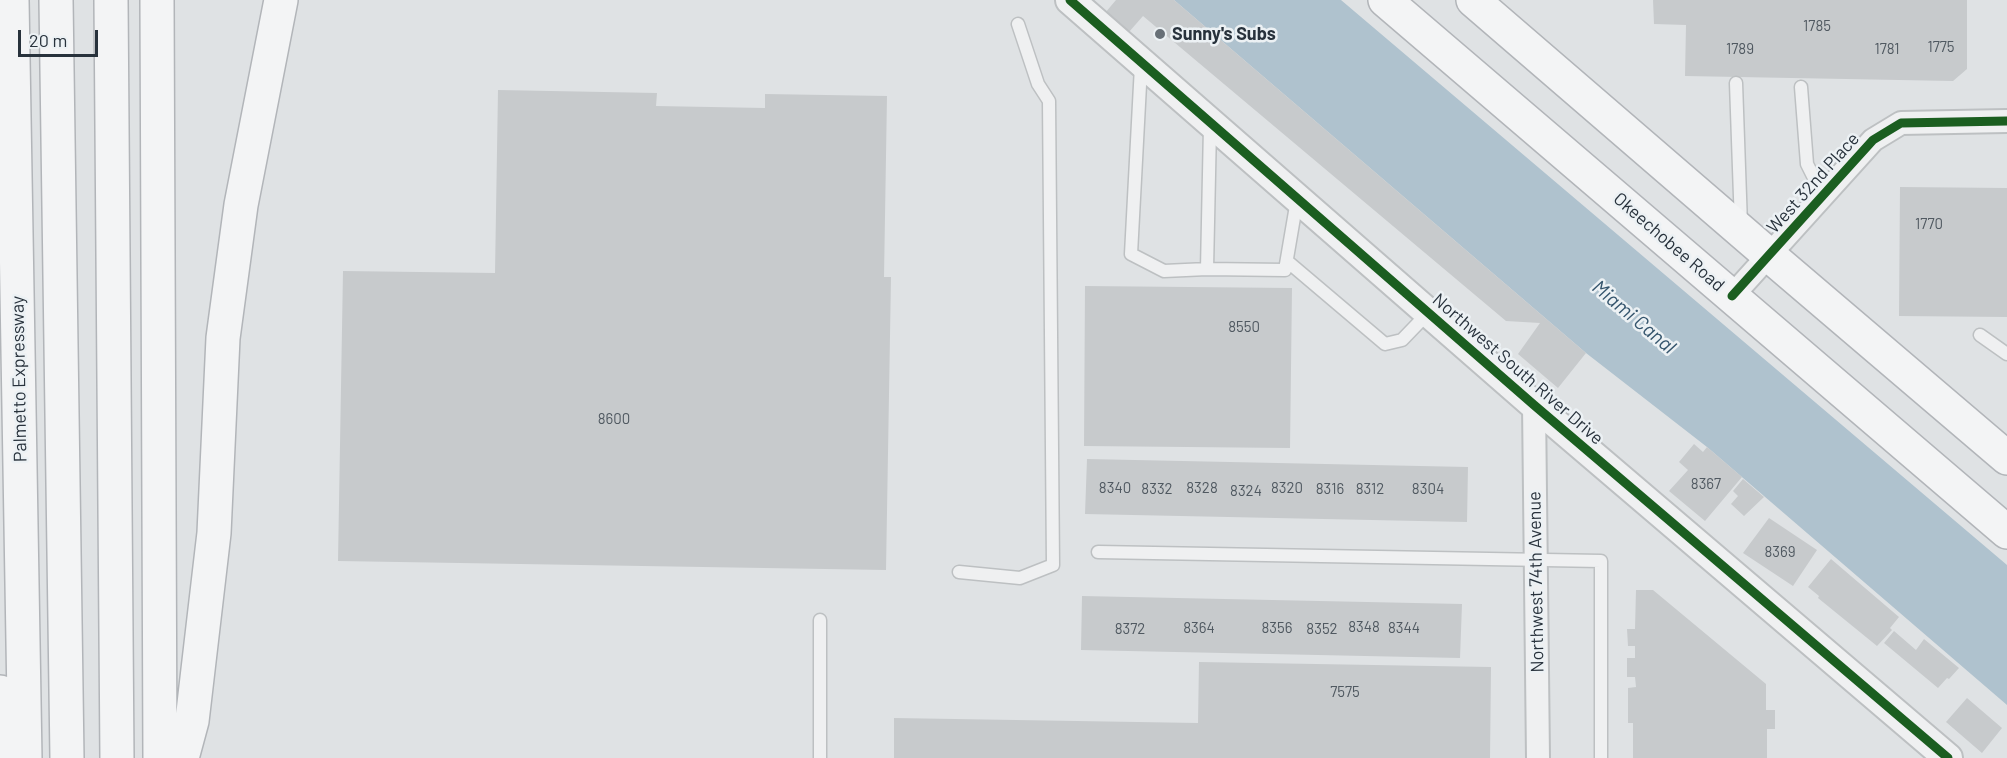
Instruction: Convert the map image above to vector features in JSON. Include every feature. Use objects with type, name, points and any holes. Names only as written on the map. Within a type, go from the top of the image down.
[{"type":"highway","name":"Palmetto Expressway","points":[[12,0],[25,758]]},
{"type":"highway","points":[[56,0],[67,758]]},
{"type":"highway","points":[[111,0],[117,758]]},
{"type":"highway","points":[[157,0],[160,758]]},
{"type":"highway","points":[[182,758],[192,721],[214,533],[223,338],[241,205],[281,0]]},
{"type":"highway","name":"Okeechobee Road","points":[[1385,0],[2007,532]]},
{"type":"highway","points":[[1473,0],[2007,458]]},
{"type":"highway","points":[[0,692],[9,758]]},
{"type":"street","name":"Northwest South River Drive","points":[[1070,0],[1534,405],[1948,758]]},
{"type":"street","name":"West 32nd Place","points":[[1732,296],[1874,140],[1901,123],[2007,121]]},
{"type":"street","name":"Northwest 74th Avenue","points":[[1534,405],[1538,758]]},
{"type":"lane","points":[[958,572],[1020,578],[1053,565],[1050,101],[1038,84],[1018,24]]},
{"type":"lane","points":[[1141,62],[1131,254],[1164,271],[1207,268],[1285,270],[1298,199]]},
{"type":"lane","points":[[1736,83],[1742,232]]},
{"type":"lane","points":[[1801,87],[1807,164],[1823,196]]},
{"type":"lane","points":[[1207,268],[1210,122]]},
{"type":"lane","points":[[1287,261],[1385,344],[1402,339],[1428,313]]},
{"type":"lane","points":[[1980,335],[2007,354]]},
{"type":"lane","points":[[1098,552],[1601,561],[1601,758]]},
{"type":"lane","points":[[820,620],[820,758]]},
{"type":"water","name":"Miami Canal","points":[[1174,0],[1341,0],[2007,565],[2007,705],[1707,447],[1586,353]]},
{"type":"building","points":[[1116,0],[1174,0],[1586,353],[1558,388],[1518,354],[1540,323],[1506,321],[1143,16],[1129,32],[1105,13]]},
{"type":"building","points":[[1653,0],[1967,0],[1967,69],[1953,81],[1685,76],[1686,25],[1654,24]]},
{"type":"building","points":[[498,90],[657,93],[656,106],[765,108],[765,94],[887,96],[884,277],[891,277],[886,570],[338,561],[343,271],[495,273]]},
{"type":"building","points":[[1900,187],[2007,188],[2007,317],[1899,316]]},
{"type":"building","points":[[1085,286],[1292,288],[1290,448],[1084,446]]},
{"type":"building","points":[[1694,444],[1703,452],[1707,447],[1742,477],[1705,521],[1669,491],[1688,470],[1679,462]]},
{"type":"building","points":[[1087,459],[1468,467],[1467,522],[1085,514]]},
{"type":"building","points":[[1743,479],[1764,497],[1744,516],[1731,504],[1738,496],[1733,491]]},
{"type":"building","points":[[1769,518],[1817,550],[1793,586],[1743,553]]},
{"type":"building","points":[[1831,559],[1899,617],[1890,628],[1892,630],[1877,646],[1818,598],[1819,596],[1808,587]]},
{"type":"building","points":[[1636,590],[1653,590],[1766,684],[1766,710],[1775,710],[1775,729],[1767,729],[1767,758],[1633,758],[1633,723],[1628,723],[1628,688],[1636,687],[1635,677],[1627,677],[1627,658],[1635,658],[1635,646],[1628,646],[1627,629],[1635,629]]},
{"type":"building","points":[[1082,596],[1462,604],[1460,658],[1081,650]]},
{"type":"building","points":[[1894,631],[1916,650],[1924,639],[1959,668],[1938,688],[1884,643]]},
{"type":"building","points":[[1199,662],[1491,667],[1490,758],[894,758],[894,718],[1198,723]]},
{"type":"building","points":[[1967,698],[2002,728],[1982,753],[1946,722]]},
{"type":"cycle path","points":[[1070,0],[1534,405],[1948,758]]},
{"type":"cycle path","points":[[1732,296],[1873,140],[1901,123],[2007,121]]},
{"type":"place","name":"Sunny's Subs","points":[[1160,34]]}]
